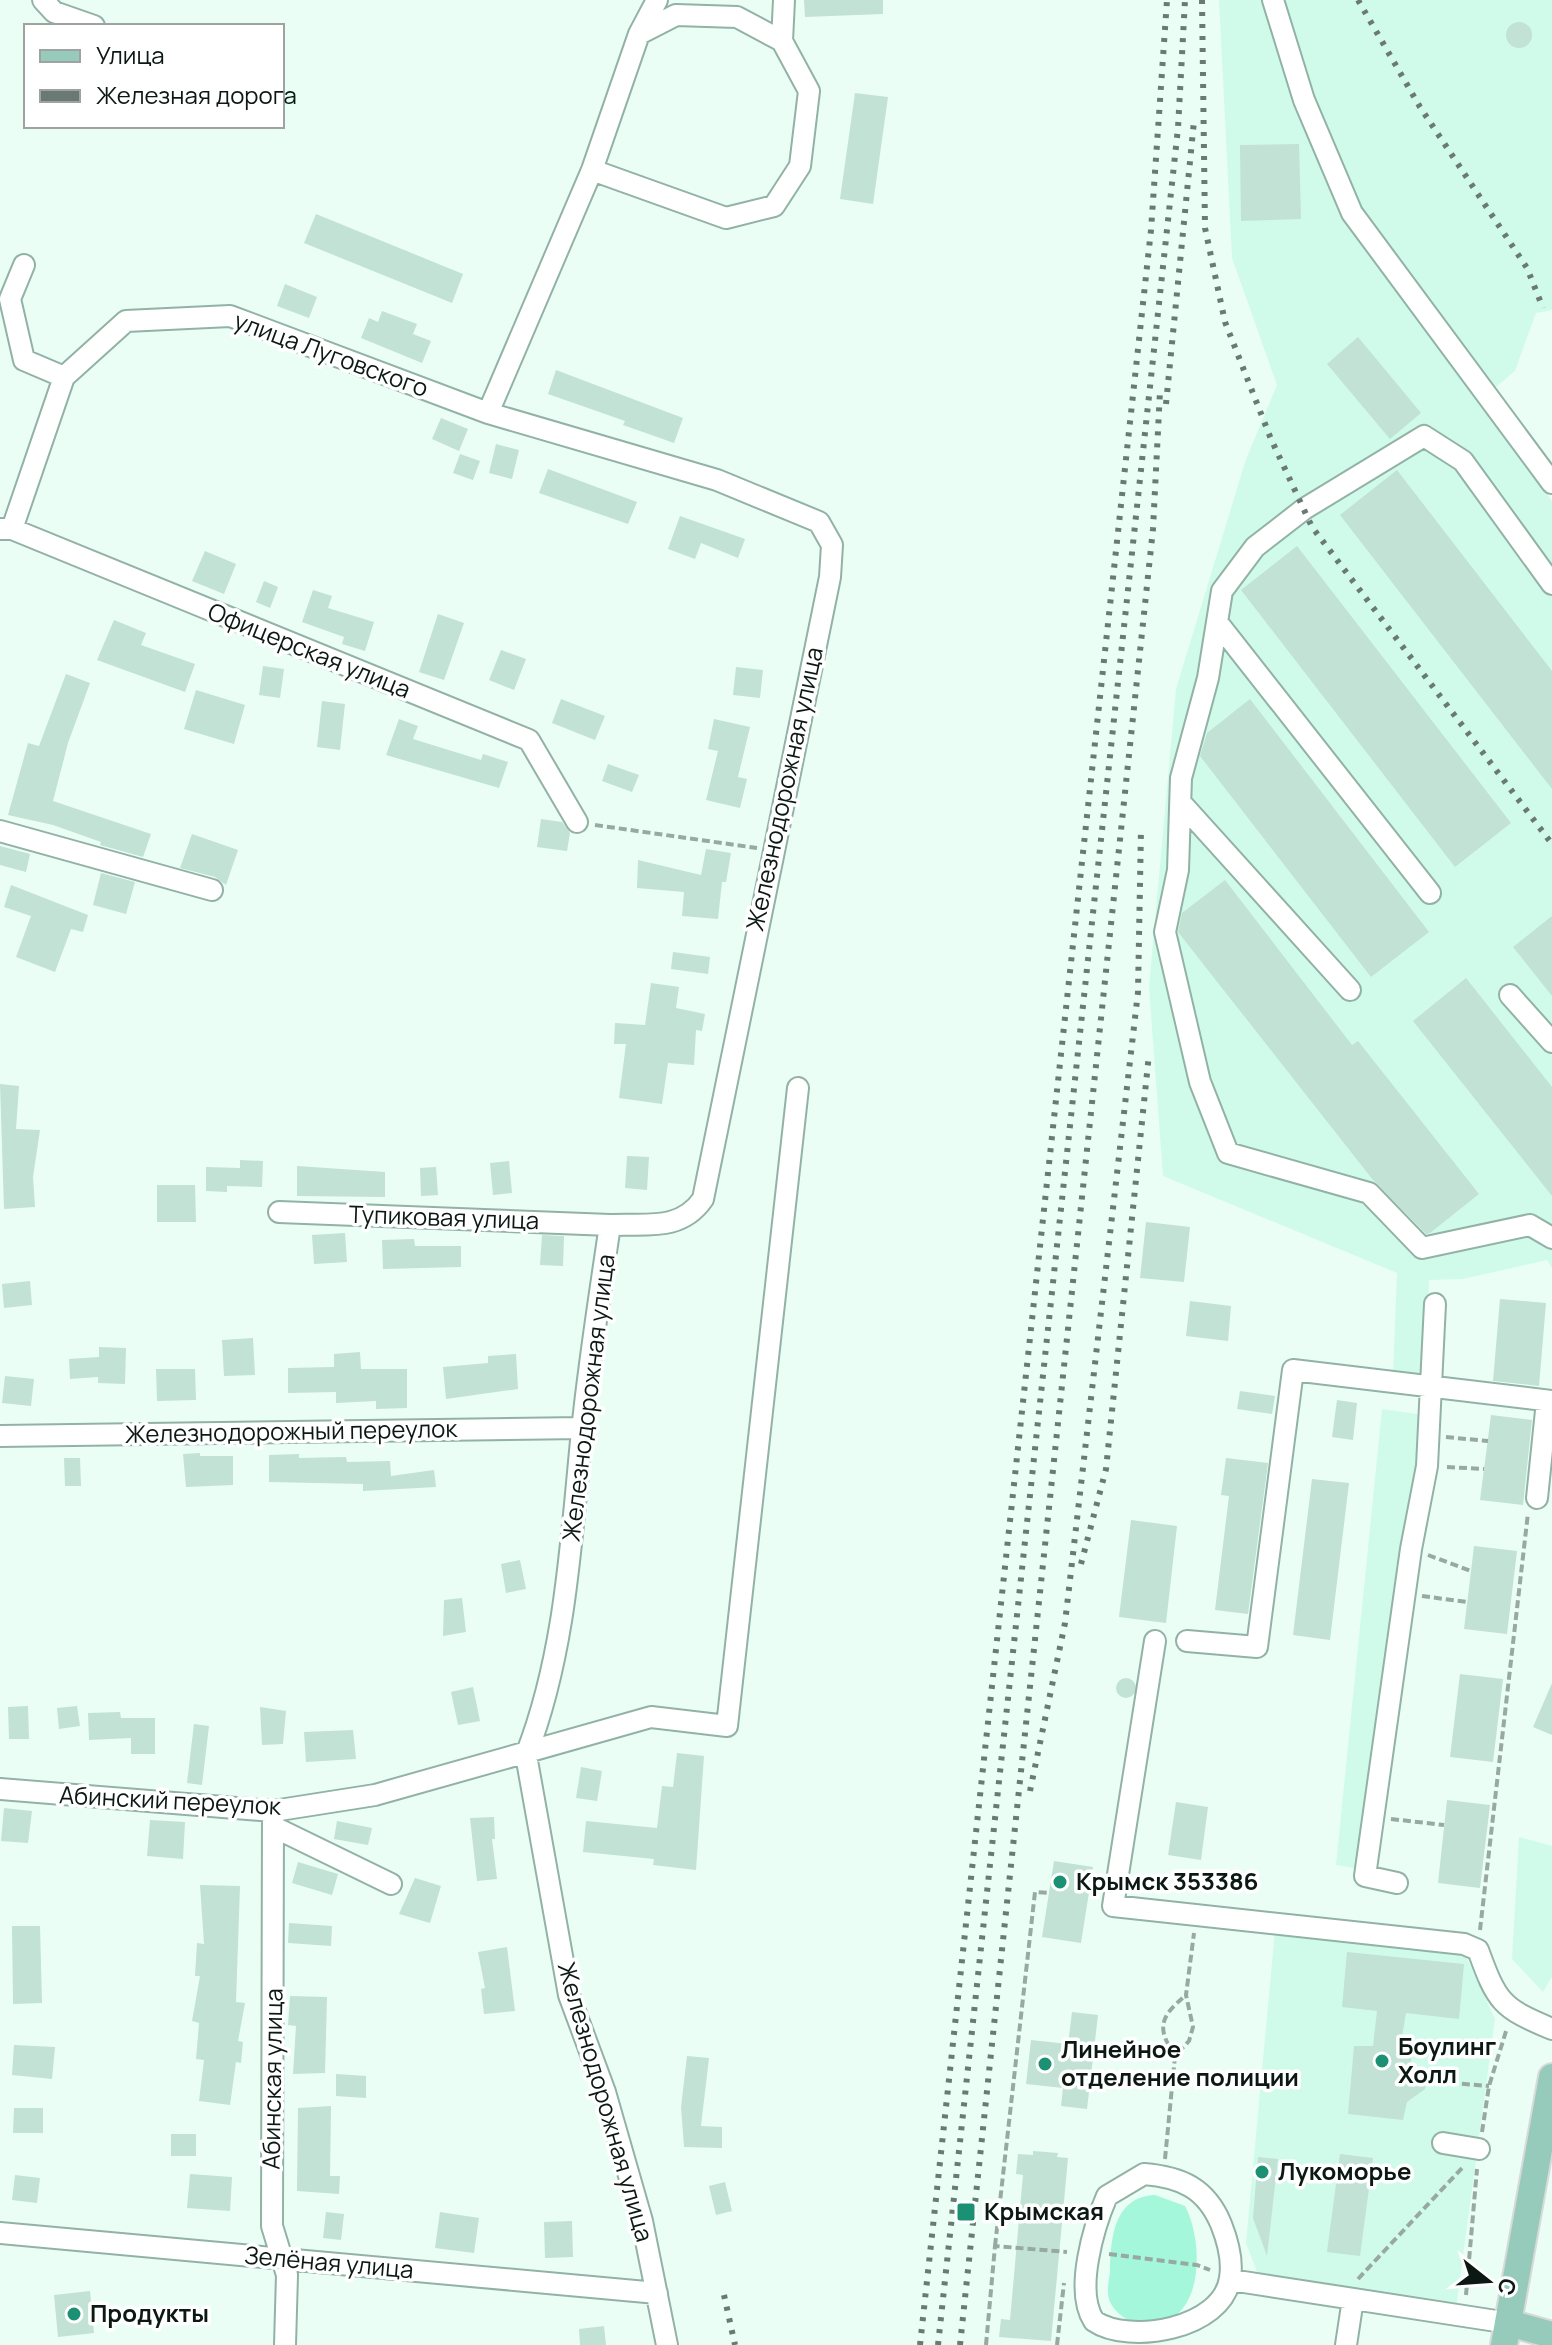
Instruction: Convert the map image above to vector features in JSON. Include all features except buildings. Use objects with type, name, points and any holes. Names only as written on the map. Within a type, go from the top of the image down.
[{"type":"main road","points":[[1552,2077],[1507,2334],[1552,2335]]},
{"type":"street","points":[[43,0],[54,12],[88,24]]},
{"type":"street","points":[[488,413],[592,170],[639,34],[657,0]]},
{"type":"street","points":[[592,170],[726,218],[774,206],[800,166],[809,91],[782,41],[784,0]]},
{"type":"street","points":[[1273,0],[1304,100],[1352,213],[1552,483]]},
{"type":"street","points":[[639,34],[676,15],[737,17],[782,41]]},
{"type":"street","points":[[24,265],[10,299],[24,360],[64,377]]},
{"type":"street","name":"улица Луговского","points":[[6,529],[64,377],[126,321],[230,316],[488,413],[717,480],[819,522]]},
{"type":"street","points":[[1552,584],[1463,461],[1424,436],[1304,509],[1255,547],[1222,591],[1208,678],[1181,778],[1178,870],[1165,932],[1200,1082],[1228,1153],[1369,1193],[1422,1248],[1530,1225],[1552,1238]]},
{"type":"street","name":"Железнодорожная улица","points":[[667,2345],[642,2221],[605,2092],[569,1995],[526,1755],[537,1728],[569,1577],[582,1428],[610,1225],[678,1222],[693,1214],[703,1199],[830,577],[832,545],[819,522]]},
{"type":"street","name":"Офицерская улица","points":[[6,529],[529,740],[577,822]]},
{"type":"street","points":[[1217,622],[1430,893]]},
{"type":"street","points":[[1182,804],[1350,990]]},
{"type":"street","points":[[0,831],[212,890]]},
{"type":"street","points":[[1510,995],[1552,1042]]},
{"type":"street","name":"Абинский переулок","points":[[0,1789],[274,1820],[526,1755],[651,1717],[727,1726],[798,1088]]},
{"type":"street","name":"Тупиковая улица","points":[[279,1212],[610,1225]]},
{"type":"street","points":[[1397,1883],[1365,1876],[1411,1549],[1427,1466],[1426,1435],[1432,1389],[1435,1304]]},
{"type":"street","points":[[1187,1641],[1257,1647],[1293,1370],[1550,1401],[1537,1498]]},
{"type":"street","name":"Железнодорожный переулок","points":[[0,1436],[582,1428]]},
{"type":"street","points":[[1155,1641],[1113,1906],[1464,1944],[1478,1950],[1495,1994],[1511,2012],[1552,2029]]},
{"type":"street","points":[[274,1820],[391,1884]]},
{"type":"street","name":"Абинская улица","points":[[274,1820],[272,2226],[287,2275],[285,2345]]},
{"type":"street","points":[[1443,2143],[1479,2149]]},
{"type":"street","points":[[1144,2174],[1164,2175],[1191,2185],[1207,2198],[1215,2210],[1226,2237],[1231,2280],[1204,2319],[1165,2342],[1140,2344],[1115,2336],[1094,2321],[1085,2291],[1089,2251],[1107,2196],[1144,2174]]},
{"type":"street","name":"Зелёная улица","points":[[0,2233],[657,2293]]},
{"type":"street","points":[[1231,2280],[1352,2294],[1507,2334]]},
{"type":"street","points":[[1346,2345],[1352,2294]]},
{"type":"path","points":[[577,822],[772,851]]},
{"type":"path","points":[[1426,1435],[1488,1441]]},
{"type":"path","points":[[1427,1466],[1484,1469]]},
{"type":"path","points":[[1478,1950],[1529,1507],[1537,1498]]},
{"type":"path","points":[[1411,1549],[1471,1571]]},
{"type":"path","points":[[1406,1594],[1467,1602]]},
{"type":"path","points":[[1375,1817],[1444,1825]]},
{"type":"path","points":[[986,2345],[1035,1892],[1049,1893]]},
{"type":"path","points":[[1164,2175],[1175,2056],[1189,2041],[1193,2027],[1186,1995],[1196,1914]]},
{"type":"path","points":[[1175,2056],[1163,2038],[1163,2023],[1169,2009],[1186,1995]]},
{"type":"path","points":[[1426,2081],[1489,2086]]},
{"type":"path","points":[[1352,2294],[1479,2149]]},
{"type":"path","points":[[995,2246],[1089,2251],[1197,2265],[1231,2280]]},
{"type":"path","points":[[1057,2345],[1067,2252]]},
{"type":"shaded area","points":[[1219,0],[1552,0],[1552,310],[1536,313],[1515,371],[1479,401],[1552,501],[1552,1268],[1547,1260],[1463,1279],[1429,1280],[1426,1378],[1393,1374],[1397,1273],[1163,1176],[1149,987],[1176,689],[1246,459],[1277,385],[1232,258]]},
{"type":"shaded area","points":[[1382,1409],[1424,1415],[1359,1869],[1336,1865]]},
{"type":"shaded area","points":[[1519,1837],[1552,1846],[1552,1977],[1543,1992],[1512,1959]]},
{"type":"shaded area","points":[[1275,1930],[1466,1956],[1495,2019],[1456,2308],[1261,2282],[1246,2243]]},
{"type":"green space","points":[[1155,2195],[1185,2206],[1194,2234],[1196,2267],[1189,2298],[1181,2311],[1166,2321],[1139,2325],[1122,2316],[1110,2302],[1112,2245],[1123,2211],[1141,2197]]},
{"type":"railway","points":[[920,2345],[1151,230],[1167,0]]},
{"type":"railway","points":[[938,2345],[1178,128],[1185,0]]},
{"type":"railway","points":[[1202,0],[1205,228],[1225,322],[1271,439],[1312,527],[1552,844]]},
{"type":"railway","points":[[1358,0],[1420,107],[1527,268],[1543,308]]},
{"type":"railway","points":[[1166,404],[1194,121]]},
{"type":"railway","points":[[960,2345],[1153,529],[1160,391]]},
{"type":"railway","points":[[1030,1791],[1065,1623],[1138,992],[1141,828]]},
{"type":"railway","points":[[1081,1564],[1106,1469],[1149,1054]]},
{"type":"railway","points":[[724,2295],[735,2345]]},
{"type":"place","name":"Крымск 353386","points":[[1060,1882]]},
{"type":"place","name":"Боулинг Холл","points":[[1382,2061]]},
{"type":"place","name":"Линейное отделение полиции","points":[[1045,2064]]},
{"type":"place","name":"Лукоморье","points":[[1262,2172]]},
{"type":"place","name":"Крымская","points":[[966,2212]]},
{"type":"place","name":"Продукты","points":[[74,2314]]}]
